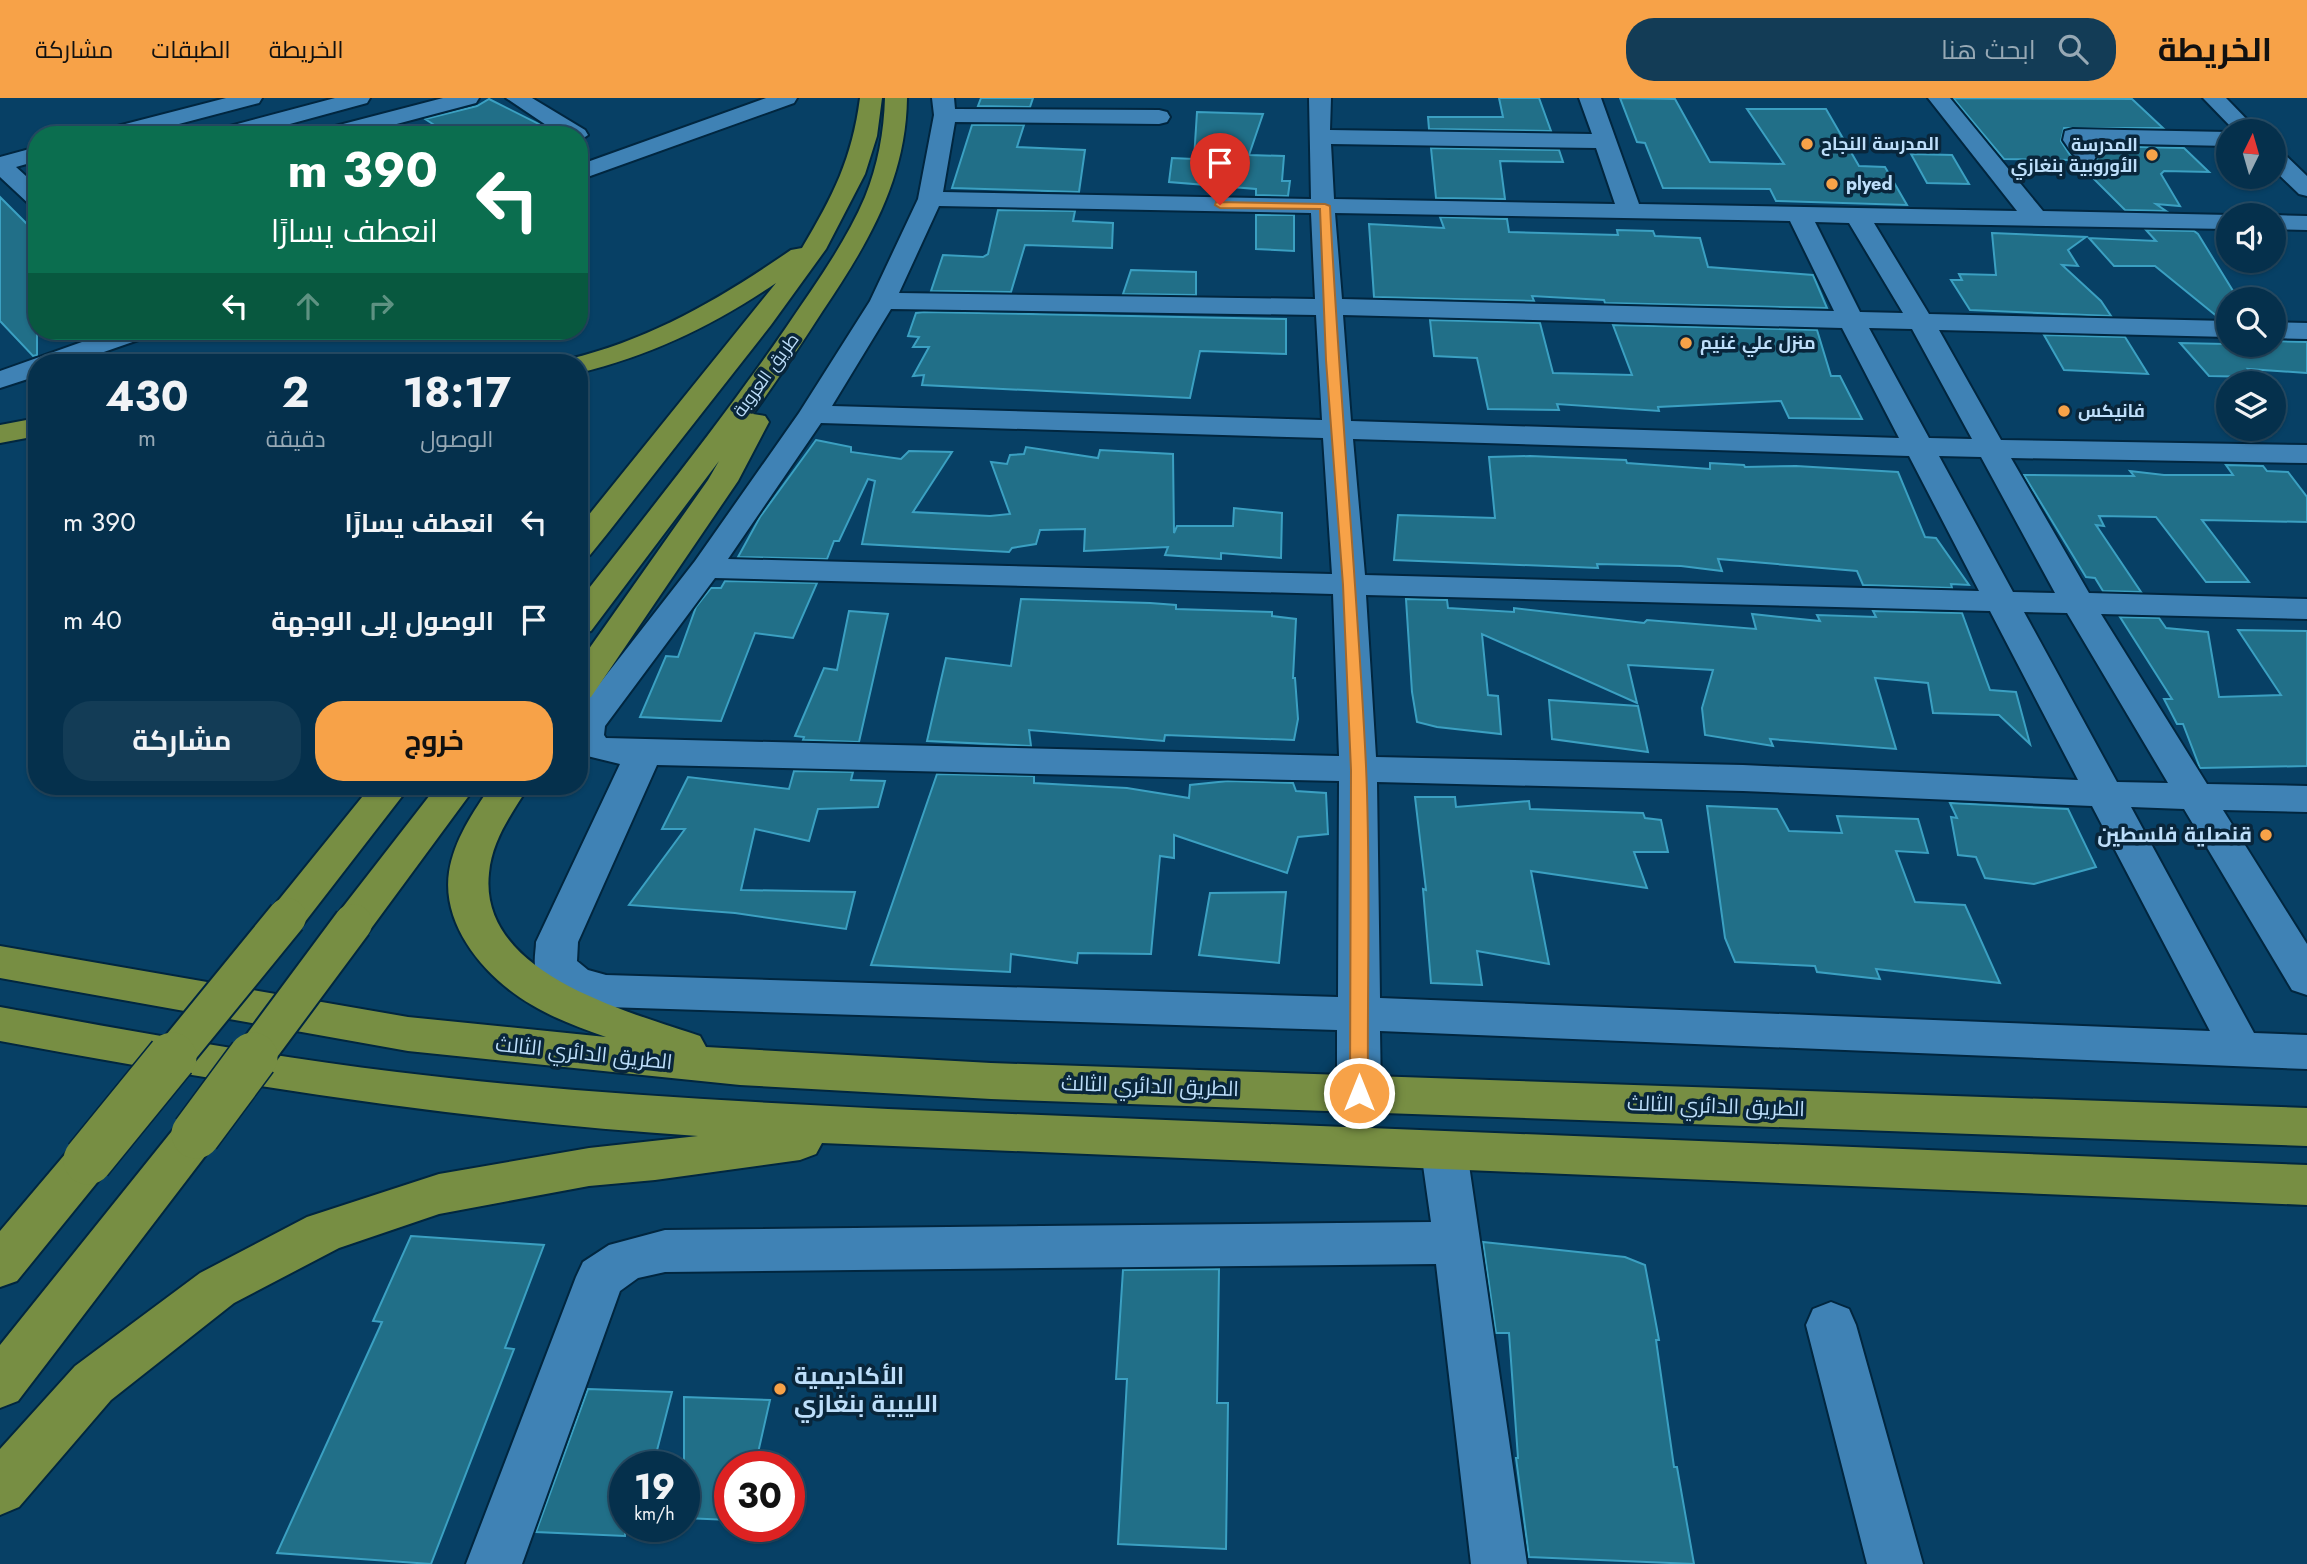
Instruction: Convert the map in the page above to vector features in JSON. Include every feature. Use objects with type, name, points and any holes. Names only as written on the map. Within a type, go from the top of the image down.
[{"type":"highway","name":"طريق العروبة","points":[[588,537],[783,296],[843,196],[862,153],[870,120],[871,98]]},
{"type":"highway","name":"طريق العروبة","points":[[588,612],[773,368],[839,268],[877,198],[892,143],[896,98]]},
{"type":"highway","points":[[588,363],[629,352],[704,319],[816,244]]},
{"type":"highway","points":[[588,676],[723,481],[756,420],[773,368]]},
{"type":"highway","points":[[0,434],[28,429]]},
{"type":"highway","points":[[0,454],[28,449]]},
{"type":"highway","points":[[0,1266],[384,795]]},
{"type":"highway","points":[[0,1384],[196,1134],[450,795]]},
{"type":"highway","points":[[505,795],[481,834],[467,878],[468,904],[478,929],[496,953],[542,992],[609,1021],[740,1068]]},
{"type":"highway","name":"الطريق الدائري الثالث","points":[[0,962],[408,1034],[740,1068],[991,1081],[2307,1127]]},
{"type":"highway","points":[[0,1024],[325,1080],[468,1097],[712,1119],[2307,1185]]},
{"type":"highway","points":[[0,1489],[93,1383],[217,1288],[324,1232],[439,1194],[589,1167],[655,1161],[888,1128]]},
{"type":"street","points":[[282,126],[359,98]]},
{"type":"street","points":[[362,126],[468,98]]},
{"type":"street","points":[[517,98],[563,126]]},
{"type":"street","points":[[588,170],[786,98]]},
{"type":"street","points":[[1320,98],[1319,137],[1336,431],[1349,585],[1358,770],[1359,1093]]},
{"type":"street","points":[[1590,98],[1630,212]]},
{"type":"street","points":[[1939,98],[2036,219]]},
{"type":"street","points":[[2214,98],[2235,119]]},
{"type":"street","points":[[142,126],[240,99],[271,126]]},
{"type":"street","points":[[588,724],[706,568],[813,414],[883,301],[930,199],[944,106],[1159,117]]},
{"type":"street","points":[[2086,155],[2073,136],[2216,139]]},
{"type":"street","points":[[1319,137],[1605,141]]},
{"type":"street","points":[[588,141],[617,159]]},
{"type":"street","points":[[0,164],[28,156]]},
{"type":"street","points":[[0,164],[28,187]]},
{"type":"street","points":[[2286,169],[2307,189]]},
{"type":"street","points":[[0,195],[28,192]]},
{"type":"street","points":[[930,199],[2216,222]]},
{"type":"street","points":[[1799,215],[1850,318],[2242,1051]]},
{"type":"street","points":[[1858,217],[1920,320],[2077,602],[2307,979]]},
{"type":"street","points":[[2286,222],[2307,223]]},
{"type":"street","points":[[883,301],[1330,307],[2216,329]]},
{"type":"street","points":[[2286,330],[2307,331]]},
{"type":"street","points":[[72,354],[112,340]]},
{"type":"street","points":[[0,380],[28,370]]},
{"type":"street","points":[[813,414],[1920,447],[2307,454]]},
{"type":"street","points":[[706,568],[2307,609]]},
{"type":"street","points":[[588,741],[594,747],[617,752],[1743,778],[2105,794],[2307,799]]},
{"type":"street","points":[[645,751],[557,942],[556,967],[574,982],[606,991],[1359,1014],[2307,1052]]},
{"type":"street","points":[[1444,1151],[1499,1564]]},
{"type":"street","points":[[494,1564],[600,1277],[626,1260],[665,1251],[1458,1243]]},
{"type":"street","points":[[1831,1325],[1895,1564]]},
{"type":"building","points":[[981,98],[1033,98],[1030,107],[978,106]]},
{"type":"building","points":[[1499,98],[1539,98],[1551,131],[1429,129],[1428,117],[1503,117]]},
{"type":"building","points":[[1620,98],[1675,99],[1710,162],[1784,164],[1747,109],[1826,109],[1859,166],[1885,167],[1907,205],[1776,201],[1770,189],[1663,188],[1645,143],[1637,142]]},
{"type":"building","points":[[1953,98],[2132,99],[2163,128],[2064,128],[2061,141],[2070,155],[2078,161],[2089,163],[2096,161],[2099,156],[2093,146],[2184,148],[2209,172],[2164,171],[2161,174],[2180,206],[2156,204],[2166,211],[2125,210],[2075,160],[2004,159]]},
{"type":"building","points":[[489,99],[543,126],[436,126],[425,119],[477,106]]},
{"type":"building","points":[[1197,112],[1263,114],[1249,155],[1284,156],[1282,181],[1290,181],[1288,196],[1256,195],[1256,189],[1169,182],[1172,158],[1194,159]]},
{"type":"building","points":[[972,125],[1024,125],[1017,147],[1085,150],[1079,192],[952,188]]},
{"type":"building","points":[[1431,148],[1559,150],[1563,162],[1500,161],[1505,199],[1436,198]]},
{"type":"building","points":[[1911,154],[1952,155],[1969,184],[1927,183]]},
{"type":"building","points":[[0,197],[28,225],[28,340],[37,340],[37,354],[31,354],[0,321]]},
{"type":"building","points":[[998,210],[1075,211],[1073,221],[1113,223],[1112,248],[1025,245],[1011,292],[931,291],[943,255],[983,257],[988,254]]},
{"type":"building","points":[[1256,215],[1294,215],[1294,251],[1256,249]]},
{"type":"building","points":[[1440,217],[1507,219],[1509,232],[1618,235],[1617,230],[1653,231],[1655,236],[1700,238],[1708,267],[1813,275],[1827,308],[1605,303],[1604,300],[1532,296],[1534,301],[1374,297],[1369,224],[1444,228]]},
{"type":"building","points":[[2146,230],[2194,231],[2198,234],[2216,263],[2216,273],[2222,273],[2231,287],[2216,287],[2216,316],[2155,266],[2114,266],[2089,238],[2156,241]]},
{"type":"building","points":[[1992,233],[2086,237],[2068,250],[2078,266],[2062,265],[2101,301],[2111,316],[1970,310],[1951,280],[1962,280],[1959,274],[1996,275]]},
{"type":"building","points":[[1131,270],[1196,272],[1196,295],[1123,294]]},
{"type":"building","points":[[916,313],[1286,319],[1286,354],[1200,351],[1190,398],[922,385],[924,375],[913,376],[929,347],[913,347],[919,337],[908,336]]},
{"type":"building","points":[[1430,320],[1540,323],[1553,373],[1632,375],[1613,325],[1817,330],[1831,376],[1840,376],[1862,419],[1789,418],[1781,401],[1658,407],[1659,411],[1557,404],[1559,410],[1488,409],[1477,358],[1434,356]]},
{"type":"building","points":[[2044,335],[2125,337],[2148,374],[2064,370]]},
{"type":"building","points":[[2286,341],[2307,342],[2307,373],[2248,369],[2250,371],[2216,371],[2216,376],[2209,376],[2180,343],[2216,344],[2216,357],[2286,357]]},
{"type":"building","points":[[816,440],[851,447],[851,452],[901,459],[909,451],[952,452],[913,512],[990,516],[1010,514],[991,462],[1007,464],[1010,455],[1024,454],[1026,447],[1098,458],[1100,450],[1173,454],[1174,533],[1177,526],[1233,526],[1234,508],[1282,513],[1281,558],[1221,553],[1221,559],[1165,555],[1168,547],[1084,551],[1085,529],[1040,530],[1036,544],[1012,548],[1009,552],[862,544],[875,481],[868,479],[839,541],[834,541],[827,559],[738,557],[760,517]]},
{"type":"building","points":[[1489,457],[1626,460],[1627,463],[1710,469],[1710,463],[1745,467],[1796,466],[1898,472],[1925,537],[1936,538],[1969,585],[1951,584],[1952,588],[1863,585],[1857,571],[1718,559],[1722,571],[1681,566],[1597,564],[1598,568],[1394,560],[1398,515],[1495,518]]},
{"type":"building","points":[[2226,465],[2263,466],[2267,471],[2288,472],[2307,497],[2307,522],[2202,520],[2249,582],[2206,582],[2156,517],[2099,516],[2104,526],[2096,525],[2141,592],[2103,591],[2095,578],[2086,577],[2024,475],[2134,476],[2130,471],[2164,475],[2233,475]]},
{"type":"building","points":[[725,581],[817,583],[793,638],[755,633],[721,721],[640,717],[666,656],[678,657],[696,607],[711,588],[721,588]]},
{"type":"building","points":[[1021,599],[1150,603],[1176,605],[1176,609],[1272,612],[1272,616],[1296,619],[1293,678],[1298,719],[1294,740],[1165,735],[1164,741],[1029,730],[1031,746],[927,741],[946,658],[1011,666]]},
{"type":"building","points":[[1406,599],[1447,600],[1448,608],[1514,612],[1514,608],[1644,623],[1647,620],[1756,629],[1752,614],[1820,621],[1817,615],[1876,617],[1873,611],[1962,613],[1990,690],[2016,692],[2030,744],[1999,715],[1933,713],[1928,683],[1875,678],[1896,749],[1770,739],[1773,746],[1705,735],[1702,708],[1713,670],[1628,665],[1637,703],[1482,634],[1488,695],[1498,696],[1501,734],[1437,727],[1417,722],[1412,692]]},
{"type":"building","points":[[849,611],[888,614],[859,742],[803,740],[804,737],[795,736],[824,668],[837,670]]},
{"type":"building","points":[[2120,617],[2159,618],[2166,628],[2208,632],[2219,697],[2281,695],[2238,630],[2307,631],[2307,766],[2200,768],[2183,724],[2177,724],[2164,699],[2172,699]]},
{"type":"building","points":[[1549,700],[1638,706],[1648,752],[1552,739]]},
{"type":"building","points":[[794,771],[853,772],[851,780],[885,781],[878,807],[818,809],[809,841],[755,829],[741,890],[855,892],[846,929],[735,913],[629,905],[685,829],[662,829],[688,777],[789,789]]},
{"type":"building","points":[[937,774],[1034,776],[1034,783],[1127,788],[1189,798],[1190,785],[1228,781],[1293,783],[1296,791],[1326,793],[1328,834],[1298,837],[1287,873],[1174,835],[1174,858],[1160,856],[1151,954],[1078,953],[1077,963],[1011,954],[1010,972],[871,965]]},
{"type":"building","points":[[1415,797],[1455,797],[1456,807],[1529,801],[1530,809],[1643,813],[1645,818],[1661,820],[1668,852],[1634,852],[1647,888],[1531,871],[1549,964],[1477,951],[1482,985],[1431,983],[1423,889],[1426,890]]},
{"type":"building","points":[[1950,803],[2068,809],[2096,867],[2034,884],[1985,878],[1976,857],[1958,855],[1951,817],[1957,818]]},
{"type":"building","points":[[1707,806],[1777,809],[1789,831],[1842,833],[1837,816],[1918,819],[1928,853],[1896,851],[1915,902],[1965,905],[2000,983],[1876,969],[1880,979],[1817,972],[1815,966],[1735,962],[1725,938]]},
{"type":"building","points":[[1286,892],[1279,963],[1199,955],[1210,893]]},
{"type":"building","points":[[411,1236],[544,1245],[505,1348],[514,1349],[431,1564],[277,1553],[382,1322],[373,1321]]},
{"type":"building","points":[[1483,1242],[1625,1257],[1645,1265],[1659,1340],[1656,1340],[1674,1467],[1677,1467],[1694,1564],[1529,1557],[1516,1458],[1509,1333],[1496,1333]]},
{"type":"building","points":[[1219,1269],[1217,1403],[1228,1403],[1226,1549],[1118,1544],[1127,1379],[1116,1379],[1123,1270]]},
{"type":"building","points":[[588,1389],[672,1392],[657,1451],[609,1451],[609,1535],[536,1532]]},
{"type":"building","points":[[684,1397],[770,1400],[758,1451],[714,1451],[714,1519],[700,1519],[700,1451],[684,1451]]},
{"type":"place","name":"المدرسة النجاح","points":[[1807,144]]},
{"type":"place","name":"المدرسة الأوروبية بنغازي","points":[[2152,155]]},
{"type":"place","name":"plyed","points":[[1832,184]]},
{"type":"place","name":"منزل علي غنيم","points":[[1686,343]]},
{"type":"place","name":"فانيكس","points":[[2064,411]]},
{"type":"place","name":"قنصلية فلسطين","points":[[2266,835]]},
{"type":"place","name":"الأكاديمية الليبية بنغازي","points":[[780,1389]]},
{"type":"route","points":[[1220,205],[1325,206],[1336,431],[1349,585],[1358,770],[1359,1093]]}]
